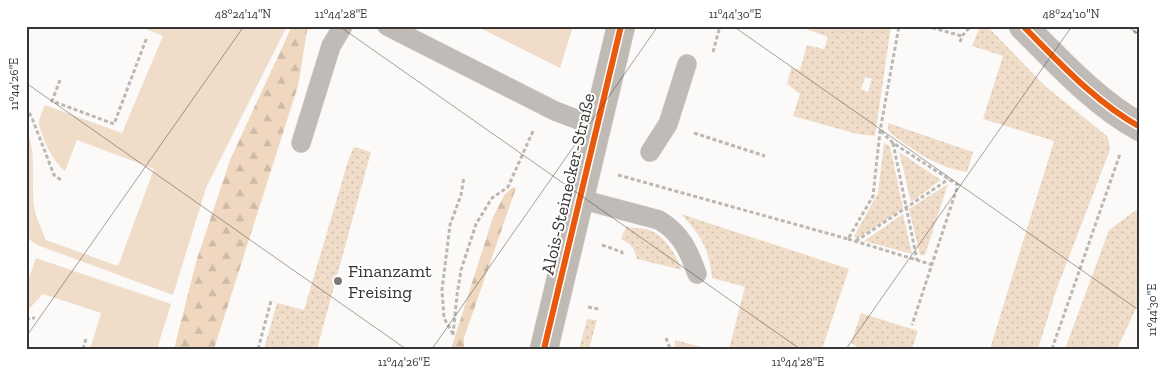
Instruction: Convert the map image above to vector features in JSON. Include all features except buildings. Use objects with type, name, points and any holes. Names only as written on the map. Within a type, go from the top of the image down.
[{"type":"main road","name":"Alois-Steinecker-Straße","points":[[544,349],[621,26]]},
{"type":"street","points":[[1023,26],[1084,86],[1122,117],[1137,126]]},
{"type":"lane","points":[[301,143],[331,46],[343,26]]},
{"type":"lane","points":[[387,26],[545,106],[597,127]]},
{"type":"lane","points":[[650,152],[668,124],[687,64]]},
{"type":"lane","points":[[580,199],[659,220],[671,227],[689,251],[697,274]]},
{"type":"path","points":[[848,239],[872,196],[880,131],[899,26]]},
{"type":"path","points":[[926,26],[962,36]]},
{"type":"path","points":[[943,31],[945,26]]},
{"type":"path","points":[[960,42],[962,36],[971,26]]},
{"type":"path","points":[[1129,26],[1140,37]]},
{"type":"path","points":[[60,80],[52,101],[114,124],[147,37]]},
{"type":"path","points":[[464,177],[461,195],[450,225],[442,290],[444,318],[453,335],[461,270],[476,224],[492,198],[508,187],[545,106]]},
{"type":"path","points":[[26,107],[54,175],[62,180]]},
{"type":"path","points":[[668,124],[765,156]]},
{"type":"path","points":[[1052,349],[1123,146],[1137,126]]},
{"type":"path","points":[[880,131],[893,143],[962,187]]},
{"type":"path","points":[[893,143],[917,260]]},
{"type":"path","points":[[615,174],[856,241],[933,265]]},
{"type":"path","points":[[856,241],[949,179]]},
{"type":"path","points":[[912,325],[958,185]]},
{"type":"path","points":[[600,244],[622,252],[622,255]]},
{"type":"path","points":[[258,349],[271,301]]},
{"type":"path","points":[[26,320],[35,318]]},
{"type":"path","points":[[666,338],[670,349]]},
{"type":"path","points":[[83,349],[86,339]]},
{"type":"shaded area","points":[[139,26],[287,26],[206,188],[173,295],[37,245],[26,237],[26,131],[33,156],[34,207],[46,240],[118,266],[154,169],[77,140],[65,171],[49,150],[42,136],[39,123],[45,105],[122,133],[163,36]]},
{"type":"shaded area","points":[[476,26],[573,26],[560,68]]},
{"type":"shaded area","points":[[804,26],[891,26],[875,136],[857,134],[793,116],[800,94],[787,84],[791,68],[800,70],[807,45],[824,49],[828,37],[803,28]],"holes":[[[865,77],[872,79],[868,92],[861,89]]]},
{"type":"shaded area","points":[[980,26],[987,26],[1045,86],[1107,136],[1109,142],[1110,150],[1057,288],[1038,349],[990,349],[1054,141],[983,119],[1003,56],[972,46]]},
{"type":"shaded area","points":[[888,123],[973,152],[967,172],[946,167],[919,153],[893,135],[888,130]]},
{"type":"shaded area","points":[[884,143],[890,146],[903,208],[857,239],[854,236],[878,193]]},
{"type":"shaded area","points":[[354,147],[371,152],[317,349],[264,349],[277,303],[304,310],[349,158]]},
{"type":"shaded area","points":[[899,152],[941,180],[911,202]]},
{"type":"shaded area","points":[[948,184],[925,255],[920,255],[909,209]]},
{"type":"shaded area","points":[[1140,207],[1140,300],[1117,349],[1065,349],[1109,230]]},
{"type":"shaded area","points":[[681,214],[849,269],[822,349],[729,349],[745,287],[712,278],[709,258],[703,243]]},
{"type":"shaded area","points":[[903,214],[912,254],[864,241]]},
{"type":"shaded area","points":[[626,227],[646,229],[658,235],[669,245],[682,270],[637,259],[632,247],[621,239]]},
{"type":"shaded area","points":[[36,258],[171,304],[157,349],[90,349],[101,313],[43,294],[26,312],[26,277],[29,278]]},
{"type":"shaded area","points":[[861,313],[918,331],[912,349],[860,349],[851,343]]},
{"type":"shaded area","points":[[587,319],[597,320],[589,349],[579,349]]},
{"type":"shaded area","points":[[675,340],[709,349],[675,349]]},
{"type":"green space","points":[[292,26],[309,26],[298,86],[214,349],[174,349],[196,262],[230,160]]},
{"type":"green space","points":[[513,187],[516,188],[464,338],[464,349],[451,349],[493,217],[505,194]]},
{"type":"cycle path","points":[[544,349],[621,26]]},
{"type":"cycle path","points":[[1023,26],[1093,94],[1140,127]]},
{"type":"place","name":"Finanzamt Freising","points":[[338,281]]}]
